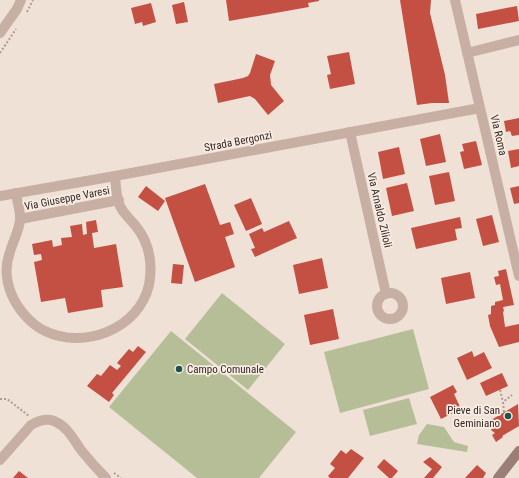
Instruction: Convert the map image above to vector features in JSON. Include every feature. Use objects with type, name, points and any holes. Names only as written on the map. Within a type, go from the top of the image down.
[{"type":"street","points":[[0,33],[17,9],[21,0]]},
{"type":"street","name":"Via Roma","points":[[454,0],[519,276]]},
{"type":"street","points":[[467,52],[519,40]]},
{"type":"street","name":"Strada Bergonzi","points":[[0,196],[480,108]]},
{"type":"street","name":"Via Arnaldo Zilioli","points":[[350,132],[386,294]]},
{"type":"street","name":"Via Giuseppe Varesi","points":[[16,193],[20,219],[19,227],[9,253],[7,278],[17,305],[26,316],[43,330],[48,332],[65,337],[79,338],[96,336],[107,333],[118,327],[136,312],[149,285],[150,255],[147,245],[142,233],[120,207],[115,176]]},
{"type":"street","name":"Via Giuseppe Varesi","points":[[20,219],[118,200]]},
{"type":"street","points":[[0,460],[31,425],[42,420],[48,420],[60,424],[66,429],[83,452],[106,478]]},
{"type":"street","points":[[498,478],[519,451]]},
{"type":"path","points":[[500,390],[504,412]]},
{"type":"path","points":[[503,402],[512,396]]},
{"type":"green space","points":[[222,293],[285,344],[248,390],[185,339]]},
{"type":"green space","points":[[413,329],[429,389],[340,413],[324,352]]},
{"type":"green space","name":"Campo Comunale","points":[[171,331],[296,432],[259,478],[197,478],[109,407]]},
{"type":"green space","points":[[409,398],[417,424],[370,436],[363,410]]},
{"type":"green space","points":[[427,424],[444,427],[454,442],[468,446],[467,452],[417,444],[419,435]]},
{"type":"building","points":[[226,0],[319,1],[308,3],[309,7],[229,21]]},
{"type":"building","points":[[400,0],[431,0],[430,13],[445,75],[449,103],[417,105]]},
{"type":"building","points":[[184,2],[188,22],[176,24],[172,5]]},
{"type":"building","points":[[151,3],[156,22],[143,26],[142,22],[135,24],[131,8]]},
{"type":"building","points":[[517,6],[519,21],[478,29],[476,14]]},
{"type":"building","points":[[349,52],[355,84],[330,89],[327,75],[331,74],[327,56]]},
{"type":"building","points":[[256,54],[275,61],[270,75],[271,85],[284,101],[268,115],[255,99],[250,96],[218,103],[214,84],[248,76]]},
{"type":"building","points":[[519,118],[519,135],[512,136],[510,131],[506,132],[504,121]]},
{"type":"building","points":[[440,134],[446,162],[426,166],[420,139]]},
{"type":"building","points":[[476,141],[482,165],[464,169],[460,152],[464,151],[462,144]]},
{"type":"building","points":[[399,147],[405,174],[383,179],[378,152]]},
{"type":"building","points":[[519,149],[519,166],[511,168],[508,151]]},
{"type":"building","points":[[449,172],[455,201],[435,205],[429,176]]},
{"type":"building","points":[[407,183],[414,211],[392,216],[386,188]]},
{"type":"building","points":[[205,184],[220,225],[230,222],[234,234],[225,237],[235,267],[195,282],[165,198]]},
{"type":"building","points":[[146,186],[165,201],[158,211],[138,197]]},
{"type":"building","points":[[519,186],[519,203],[514,204],[510,188]]},
{"type":"building","points":[[251,198],[262,224],[246,231],[234,205]]},
{"type":"building","points":[[492,215],[499,242],[483,246],[476,219]]},
{"type":"building","points":[[460,217],[462,228],[455,229],[457,240],[416,249],[411,228]]},
{"type":"building","points":[[96,220],[98,232],[92,233],[94,248],[116,244],[123,287],[101,290],[103,307],[68,313],[65,298],[41,302],[34,262],[42,260],[41,254],[34,255],[32,244],[52,240],[53,247],[62,245],[61,238],[72,237],[70,226],[82,224],[83,235],[87,234],[86,222]]},
{"type":"building","points":[[289,221],[297,238],[255,257],[251,249],[255,248],[249,234],[262,228],[264,232]]},
{"type":"building","points":[[322,258],[328,288],[299,294],[293,265]]},
{"type":"building","points":[[173,264],[184,265],[182,284],[171,283]]},
{"type":"building","points":[[506,269],[514,305],[503,307],[505,327],[519,324],[519,342],[499,347],[490,326],[488,315],[491,314],[491,306],[495,305],[495,302],[503,300],[500,284],[496,285],[494,277],[499,276],[498,271]]},
{"type":"building","points":[[470,272],[475,298],[446,304],[441,278]]},
{"type":"building","points":[[333,309],[339,339],[310,345],[304,315]]},
{"type":"building","points":[[138,346],[146,352],[112,393],[114,395],[109,402],[87,386],[97,374],[101,376],[110,365],[117,370],[121,366],[117,363],[129,349],[133,352]]},
{"type":"building","points":[[472,351],[474,357],[484,352],[492,368],[467,380],[457,358]]},
{"type":"building","points":[[502,373],[508,386],[486,396],[480,383]]},
{"type":"building","points":[[453,385],[457,392],[454,394],[461,409],[441,419],[430,397]]},
{"type":"building","name":"Pieve di San Geminiano","points":[[518,404],[519,426],[502,436],[503,437],[496,442],[492,435],[495,433],[491,430],[493,426],[490,424],[491,420]]},
{"type":"building","points":[[351,449],[364,458],[348,478],[330,478],[328,476],[335,468],[330,464],[341,450],[346,454]]},
{"type":"building","points":[[430,457],[442,467],[433,478],[424,478],[432,469],[423,462]]},
{"type":"building","points":[[384,459],[398,471],[392,478],[389,478],[377,467]]},
{"type":"building","points":[[477,465],[486,473],[483,478],[465,478]]},
{"type":"building","points":[[19,471],[28,478],[13,478]]},
{"type":"place","name":"Campo Comunale","points":[[179,369]]},
{"type":"place","name":"Pieve di San Geminiano","points":[[508,416]]}]
